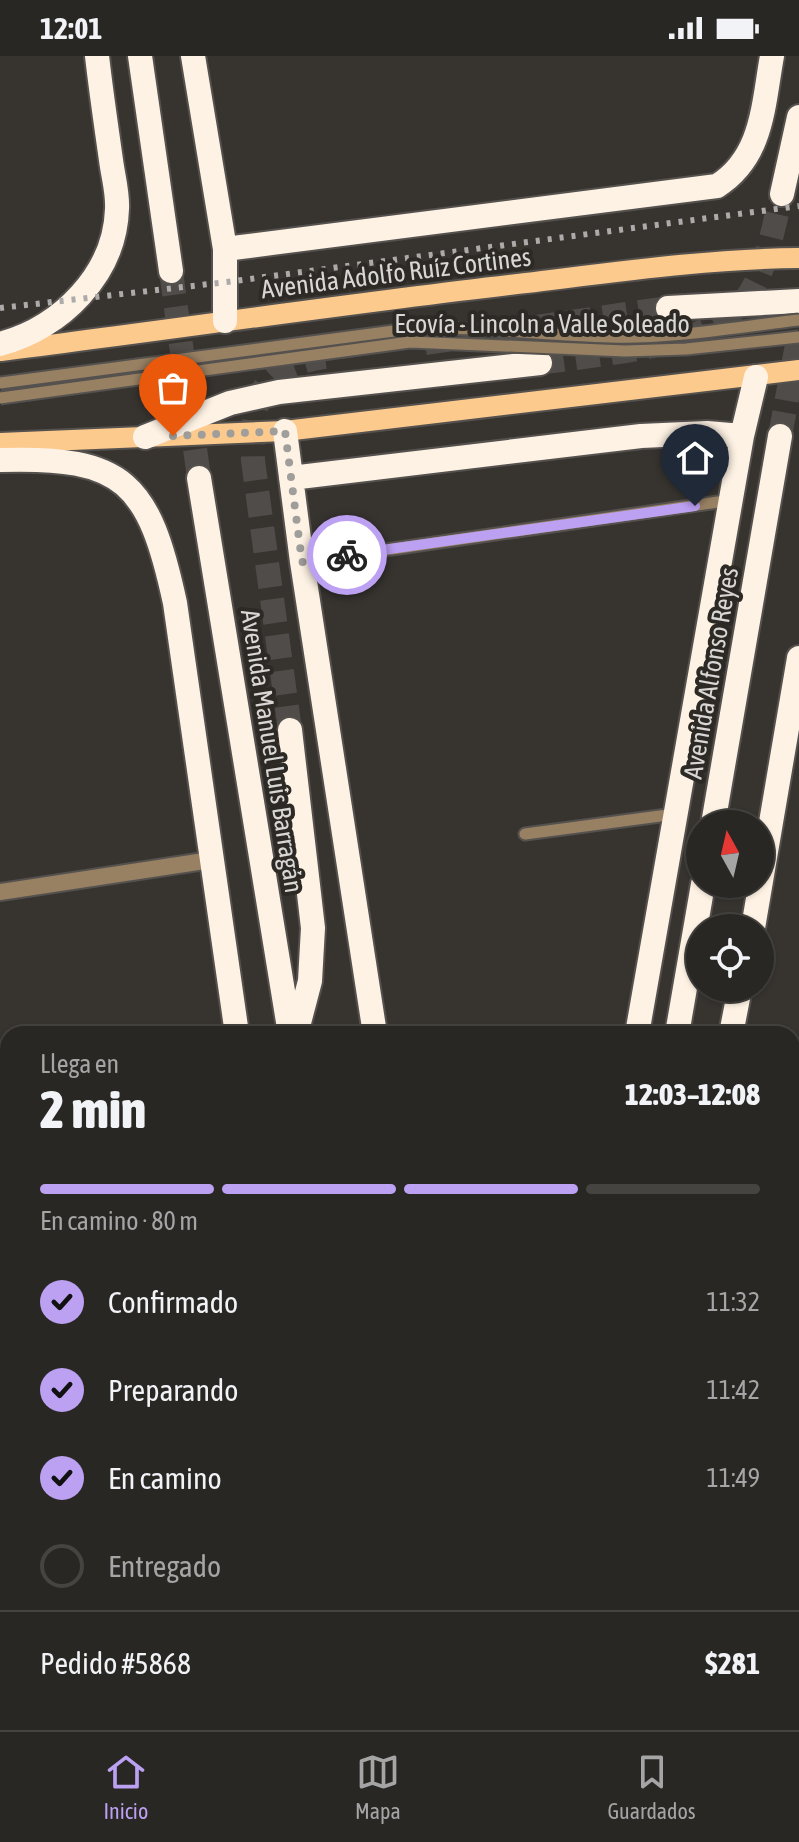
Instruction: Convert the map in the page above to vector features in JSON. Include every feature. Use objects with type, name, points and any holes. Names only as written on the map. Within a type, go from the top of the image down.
[{"type":"highway","points":[[0,344],[30,333],[66,310],[90,285],[109,250],[118,207],[97,56]]},
{"type":"highway","points":[[140,56],[171,271]]},
{"type":"highway","points":[[193,56],[225,249],[225,321]]},
{"type":"highway","points":[[225,249],[717,186],[735,175],[754,145],[772,56]]},
{"type":"highway","points":[[782,194],[799,117]]},
{"type":"highway","points":[[668,308],[799,301]]},
{"type":"highway","points":[[145,437],[230,403],[279,392],[540,363]]},
{"type":"highway","points":[[638,1026],[742,436],[756,377]]},
{"type":"highway","points":[[285,431],[302,562],[374,1026]]},
{"type":"highway","points":[[291,478],[641,436],[707,433],[742,436]]},
{"type":"highway","name":"Avenida Alfonso Reyes","points":[[715,810],[780,436]]},
{"type":"highway","points":[[0,460],[51,459],[88,465],[114,476],[130,488],[151,521],[165,556],[175,603],[236,1026]]},
{"type":"highway","name":"Avenida Manuel Luis Barragán","points":[[199,478],[292,1026]]},
{"type":"highway","points":[[755,914],[799,658]]},
{"type":"highway","points":[[290,730],[313,928],[310,981],[296,1026]]},
{"type":"highway","points":[[678,1026],[701,898]]},
{"type":"highway","points":[[733,1026],[737,1002]]},
{"type":"main road","name":"Avenida Adolfo Ruíz Cortines","points":[[0,351],[305,309],[706,262],[799,258]]},
{"type":"main road","points":[[0,443],[285,431],[799,370]]},
{"type":"street","points":[[0,892],[211,860]]},
{"type":"lane","points":[[0,383],[409,329],[449,326],[559,335],[635,337],[799,320]]},
{"type":"lane","name":"Ecovía - Lincoln a Valle Soleado","points":[[0,398],[410,342],[625,351],[686,349],[799,337]]},
{"type":"lane","points":[[302,562],[732,500]]},
{"type":"lane","points":[[525,834],[676,814]]},
{"type":"tunnel","points":[[540,363],[648,347],[690,336],[721,323],[742,304],[756,282],[766,257],[782,194]]},
{"type":"tunnel","points":[[171,271],[199,478]]},
{"type":"tunnel","points":[[425,343],[668,308]]},
{"type":"tunnel","points":[[780,436],[799,334]]},
{"type":"tunnel","points":[[290,730],[253,461],[254,420],[257,404],[272,378],[302,362],[325,357]]},
{"type":"railway","points":[[0,308],[227,282],[799,206]]},
{"type":"way so far","points":[[173,436],[285,431],[302,562],[347,555]]},
{"type":"route","points":[[347,555],[695,506]]}]
